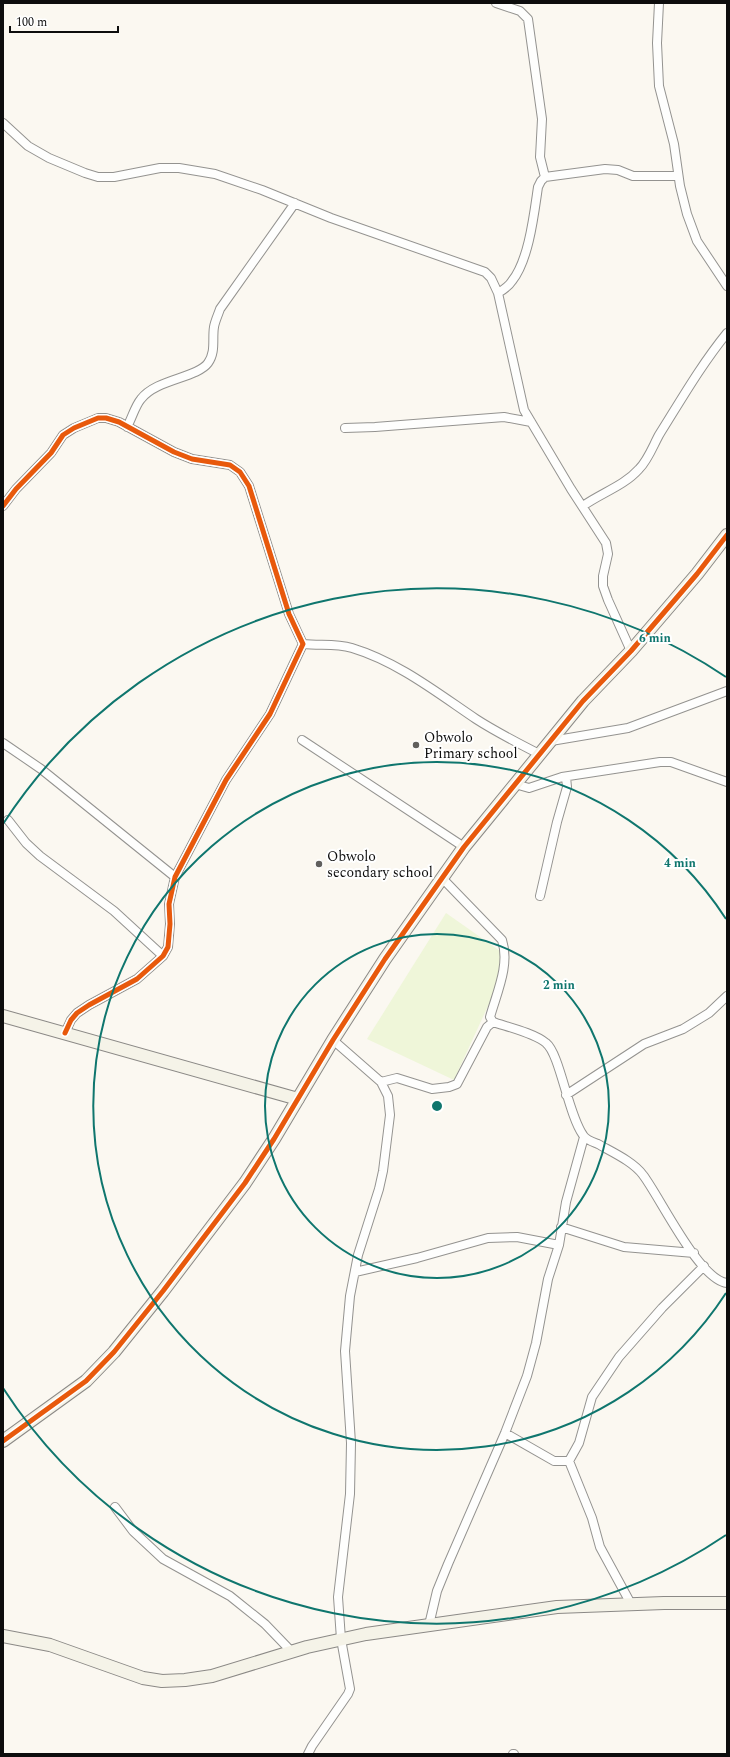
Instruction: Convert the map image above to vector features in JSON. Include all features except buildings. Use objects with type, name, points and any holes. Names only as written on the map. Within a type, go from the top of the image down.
[{"type":"street","points":[[496,3],[520,10],[528,19],[542,119],[540,157],[545,177]]},
{"type":"street","points":[[659,3],[657,43],[659,86],[674,144],[678,176],[687,214],[697,241],[727,286]]},
{"type":"street","points":[[3,123],[28,146],[49,158],[98,177],[114,177],[160,168],[179,168],[215,174],[398,242],[485,272],[491,278],[498,293],[524,410],[606,543],[608,554],[603,576],[603,586],[632,651]]},
{"type":"street","points":[[498,293],[512,282],[520,267],[528,242],[538,187],[545,177],[605,169],[618,170],[633,176],[678,176]]},
{"type":"street","points":[[128,427],[140,400],[149,391],[173,379],[198,371],[208,364],[213,353],[214,327],[220,309],[295,203]]},
{"type":"street","points":[[583,506],[596,497],[623,483],[640,469],[691,382],[727,333]]},
{"type":"street","points":[[345,428],[504,417],[531,422]]},
{"type":"street","points":[[3,506],[16,489],[51,453],[63,435],[74,428],[98,418],[106,418],[128,427],[174,452],[192,459],[230,465],[240,472],[249,486],[289,614],[304,644]]},
{"type":"street","points":[[3,1441],[86,1381],[114,1352],[163,1291],[244,1183],[298,1100],[333,1040],[385,959],[464,847],[583,701],[632,651],[697,574],[727,535]]},
{"type":"street","points":[[304,644],[324,643],[350,648],[369,654],[415,677],[487,726],[539,754]]},
{"type":"street","points":[[65,1033],[71,1020],[77,1013],[137,979],[163,956],[168,947],[170,924],[169,904],[176,877],[226,780],[270,714],[304,644]]},
{"type":"street","points":[[551,741],[628,728],[727,691]]},
{"type":"street","points":[[302,740],[464,847]]},
{"type":"street","points":[[3,743],[41,769],[176,877]]},
{"type":"street","points":[[515,784],[529,788],[566,777],[660,762],[671,762],[727,782]]},
{"type":"street","points":[[540,896],[557,822],[567,787],[566,777]]},
{"type":"street","points":[[8,820],[26,843],[40,856],[114,911],[163,956]]},
{"type":"street","points":[[442,878],[502,940],[506,960],[490,1017],[493,1022],[537,1037],[547,1043],[554,1054],[570,1108],[584,1137],[618,1155],[642,1173],[675,1228],[694,1254],[714,1277],[727,1283]]},
{"type":"street","points":[[566,1095],[644,1044],[683,1029],[709,1013],[727,996]]},
{"type":"street","points":[[3,1016],[298,1100]]},
{"type":"street","points":[[381,1082],[397,1078],[432,1089],[449,1087],[457,1084],[487,1027],[493,1022]]},
{"type":"street","points":[[308,1754],[350,1689],[341,1639],[338,1597],[351,1473],[351,1443],[345,1351],[350,1296],[358,1255],[379,1189],[383,1171],[390,1115],[388,1096],[381,1082],[333,1040]]},
{"type":"street","points":[[429,1625],[437,1591],[505,1433],[527,1376],[536,1343],[548,1279],[559,1245],[566,1202],[584,1137]]},
{"type":"street","points":[[561,1227],[624,1247],[694,1254]]},
{"type":"street","points":[[355,1272],[418,1258],[488,1238],[517,1237],[559,1245]]},
{"type":"street","points":[[569,1461],[579,1443],[592,1397],[624,1352],[662,1308],[704,1266]]},
{"type":"street","points":[[505,1433],[554,1461],[569,1461]]},
{"type":"street","points":[[569,1461],[592,1518],[600,1547],[631,1604]]},
{"type":"street","points":[[115,1507],[133,1532],[163,1559],[230,1596],[265,1624],[292,1652]]},
{"type":"street","points":[[3,1636],[50,1645],[143,1678],[162,1681],[186,1680],[212,1676],[292,1652],[366,1634],[557,1607],[727,1602]]},
{"type":"green space","points":[[446,913],[510,958],[454,1080],[367,1039]]},
{"type":"cycle path","points":[[3,506],[16,489],[51,453],[63,435],[74,428],[98,418],[106,418],[119,422],[174,452],[192,459],[230,465],[240,472],[249,486],[289,614],[303,644],[270,714],[226,780],[175,877],[169,904],[170,924],[168,947],[163,956],[137,979],[77,1013],[71,1020],[65,1033]]},
{"type":"cycle path","points":[[3,1441],[86,1381],[114,1352],[163,1291],[245,1183],[274,1139],[333,1040],[385,959],[464,847],[583,701],[631,651],[697,574],[727,535]]},
{"type":"place","name":"Obwolo Primary school","points":[[416,745]]},
{"type":"place","name":"Obwolo secondary school","points":[[319,864]]}]
